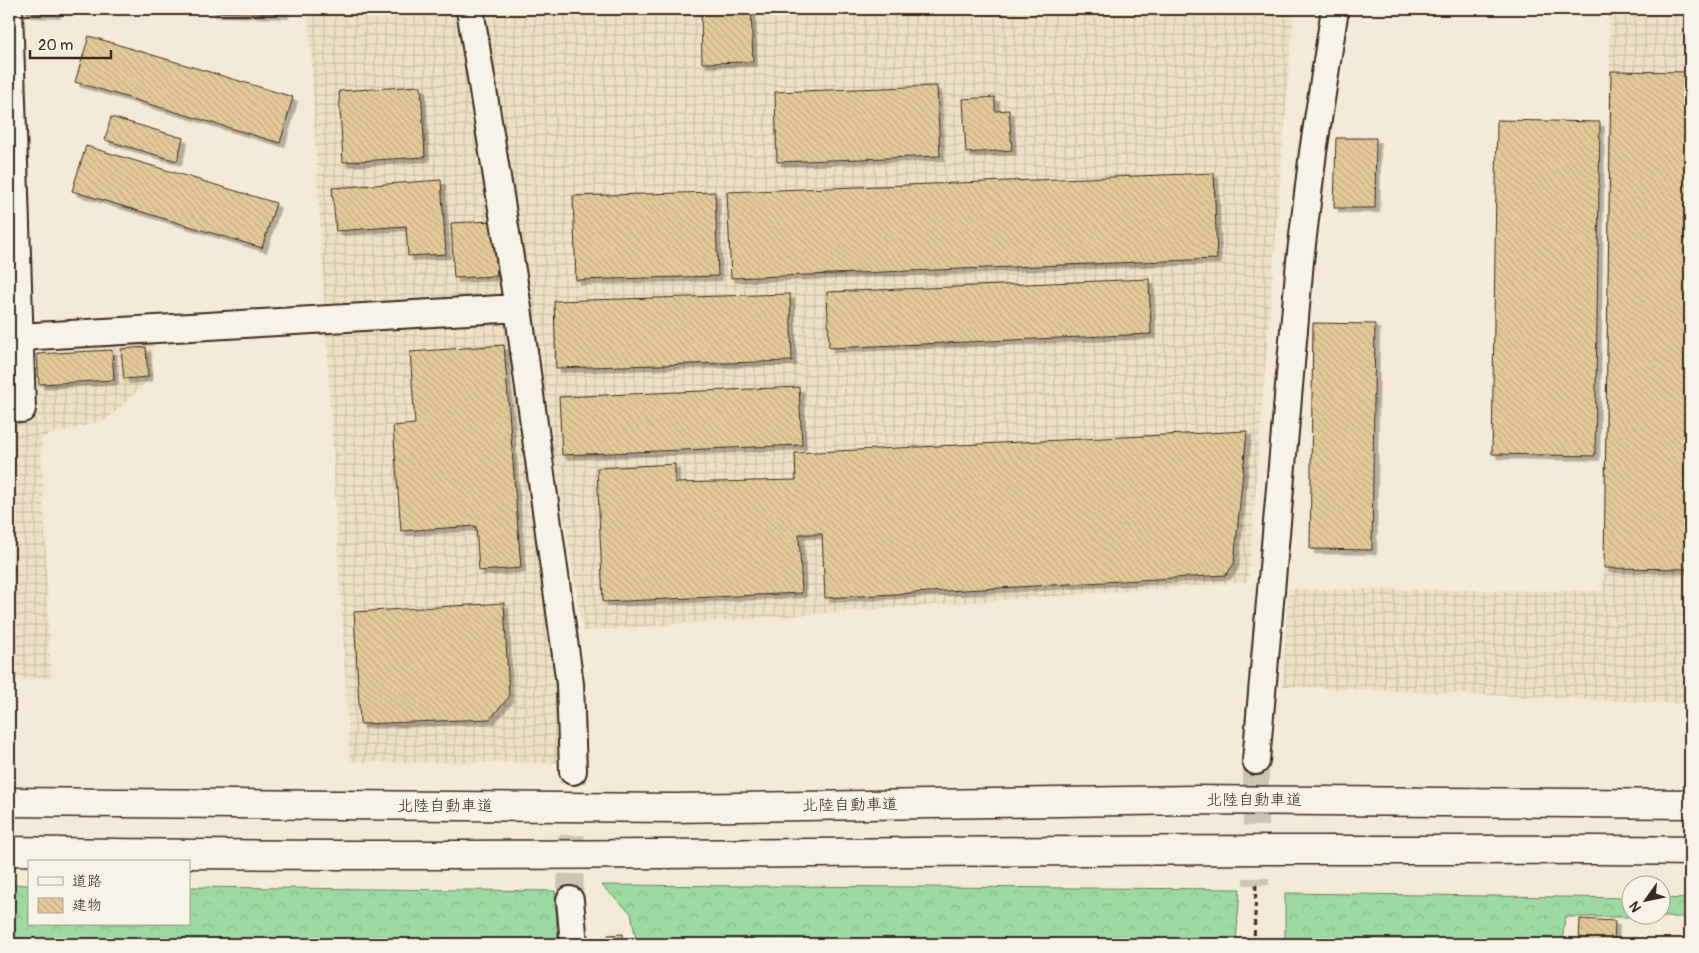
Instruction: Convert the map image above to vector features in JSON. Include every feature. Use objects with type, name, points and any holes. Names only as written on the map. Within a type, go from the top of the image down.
[{"type":"highway","name":"北陸自動車道","points":[[9,802],[664,808],[1194,800],[1690,804]]},
{"type":"highway","points":[[9,851],[133,854],[563,854],[1185,850],[1690,852]]},
{"type":"street","points":[[9,9],[22,409]]},
{"type":"street","points":[[470,9],[518,308],[570,684],[573,771]]},
{"type":"street","points":[[1256,761],[1300,261],[1313,152],[1335,9]]},
{"type":"street","points":[[19,338],[518,308]]},
{"type":"street","points":[[570,900],[574,944]]},
{"type":"path","points":[[1254,944],[1256,885]]},
{"type":"shaded area","points":[[308,9],[457,9],[563,658],[569,763],[350,762]]},
{"type":"shaded area","points":[[480,9],[1294,9],[1248,582],[583,631]]},
{"type":"shaded area","points":[[1610,9],[1690,9],[1690,704],[1283,686],[1288,589],[1603,591]]},
{"type":"shaded area","points":[[154,343],[152,377],[106,420],[41,437],[51,678],[9,680],[9,356]]},
{"type":"green space","points":[[9,884],[28,885],[28,926],[190,926],[190,887],[555,891],[558,944],[9,944]]},
{"type":"green space","points":[[601,885],[1240,889],[1236,944],[637,944],[631,913]]},
{"type":"green space","points":[[1285,893],[1622,898],[1622,917],[1565,917],[1562,944],[1285,944]]},
{"type":"green space","points":[[1672,898],[1690,899],[1690,917],[1672,917]]},
{"type":"building","points":[[27,9],[56,9],[56,14],[27,13]]},
{"type":"building","points":[[211,9],[284,9],[284,14],[211,12]]},
{"type":"building","points":[[701,9],[751,9],[753,62],[702,63]]},
{"type":"building","points":[[89,36],[293,97],[280,143],[75,82]]},
{"type":"building","points":[[1611,71],[1690,72],[1690,569],[1604,568]]},
{"type":"building","points":[[421,86],[425,157],[343,162],[339,91]]},
{"type":"building","points":[[937,86],[940,156],[777,162],[775,92]]},
{"type":"building","points":[[995,97],[995,111],[1009,110],[1012,150],[966,153],[963,99]]},
{"type":"building","points":[[111,117],[183,138],[177,161],[105,140]]},
{"type":"building","points":[[1497,120],[1600,122],[1595,456],[1492,454]]},
{"type":"building","points":[[1336,138],[1376,138],[1375,208],[1334,208]]},
{"type":"building","points":[[86,146],[276,203],[262,248],[72,191]]},
{"type":"building","points":[[1214,173],[1217,259],[731,278],[727,192]]},
{"type":"building","points":[[441,180],[446,254],[408,256],[406,226],[336,231],[332,188]]},
{"type":"building","points":[[715,192],[718,276],[576,280],[573,196]]},
{"type":"building","points":[[494,221],[497,276],[454,278],[451,223]]},
{"type":"building","points":[[1149,279],[1151,334],[829,348],[827,292]]},
{"type":"building","points":[[790,294],[792,361],[556,368],[554,301]]},
{"type":"building","points":[[1313,323],[1375,324],[1372,550],[1310,549]]},
{"type":"building","points":[[504,345],[521,568],[479,571],[476,526],[401,531],[393,426],[415,424],[410,352]]},
{"type":"building","points":[[146,347],[148,377],[124,379],[121,349]]},
{"type":"building","points":[[112,350],[114,380],[39,384],[37,354]]},
{"type":"building","points":[[799,387],[802,445],[562,455],[559,397]]},
{"type":"building","points":[[1247,431],[1234,564],[1226,575],[825,598],[822,534],[799,534],[802,593],[603,602],[597,468],[675,464],[675,483],[796,480],[795,453]]},
{"type":"building","points":[[504,603],[509,697],[490,719],[360,724],[354,612]]},
{"type":"building","points":[[1580,919],[1615,921],[1614,944],[1579,944]]},
{"type":"building","points":[[623,934],[624,944],[609,944],[608,935]]},
{"type":"tunnel","points":[[1256,761],[1256,885]]},
{"type":"tunnel","points":[[570,900],[573,771]]}]
